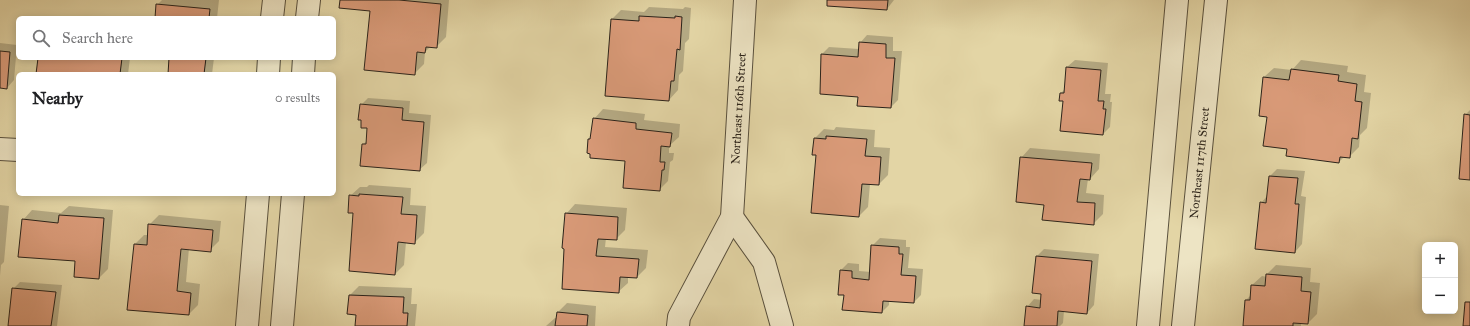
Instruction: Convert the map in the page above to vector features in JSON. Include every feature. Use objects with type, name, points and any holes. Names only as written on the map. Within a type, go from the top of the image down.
[{"type":"street","points":[[272,16],[274,0]]},
{"type":"street","points":[[308,16],[309,0]]},
{"type":"street","name":"Northeast 116th Street","points":[[678,326],[679,317],[732,217],[745,0]]},
{"type":"street","points":[[1148,326],[1177,0]]},
{"type":"street","name":"Northeast 117th Street","points":[[1183,326],[1216,0]]},
{"type":"street","points":[[268,72],[269,60]]},
{"type":"street","points":[[303,72],[304,60]]},
{"type":"street","points":[[0,149],[16,150]]},
{"type":"street","points":[[247,326],[258,196]]},
{"type":"street","points":[[282,326],[293,196]]},
{"type":"street","points":[[732,217],[764,262],[782,326]]},
{"type":"building","points":[[340,0],[399,0],[441,4],[437,48],[426,47],[425,53],[417,52],[415,75],[364,70],[370,11],[339,8]]},
{"type":"building","points":[[827,0],[888,0],[887,10],[827,6]]},
{"type":"building","points":[[156,4],[210,9],[209,16],[155,16]]},
{"type":"building","points":[[639,16],[682,17],[680,50],[677,49],[674,81],[671,81],[669,101],[605,96],[611,19],[639,21]]},
{"type":"building","points":[[859,42],[886,44],[886,58],[895,58],[891,108],[857,106],[858,97],[820,94],[821,54],[858,57]]},
{"type":"building","points":[[0,51],[10,52],[7,89],[0,88]]},
{"type":"building","points":[[38,60],[122,60],[120,72],[36,72]]},
{"type":"building","points":[[169,60],[206,60],[204,72],[168,72]]},
{"type":"building","points":[[1066,67],[1101,70],[1098,101],[1104,101],[1103,109],[1106,109],[1103,135],[1060,131],[1063,101],[1059,101],[1060,93],[1064,93]]},
{"type":"building","points":[[1291,69],[1339,75],[1338,81],[1357,84],[1355,101],[1362,102],[1358,139],[1352,138],[1350,158],[1340,157],[1339,163],[1286,156],[1287,149],[1263,146],[1267,117],[1259,116],[1263,77],[1289,80]]},
{"type":"building","points":[[360,104],[403,108],[402,120],[424,122],[420,171],[360,166],[362,144],[366,144],[367,128],[361,128],[361,120],[358,120]]},
{"type":"building","points":[[1464,114],[1470,115],[1470,180],[1459,179]]},
{"type":"building","points":[[593,118],[636,123],[636,129],[672,133],[670,147],[661,146],[660,162],[665,162],[664,170],[662,170],[660,191],[623,188],[625,161],[590,158],[590,154],[587,153],[588,139],[590,139]]},
{"type":"building","points":[[826,136],[867,139],[865,156],[881,157],[879,185],[862,184],[859,217],[811,213],[816,155],[812,155],[814,138],[826,139]]},
{"type":"building","points":[[1020,157],[1092,163],[1090,180],[1080,179],[1077,202],[1095,203],[1094,225],[1042,220],[1044,205],[1016,202]]},
{"type":"building","points":[[1269,176],[1298,178],[1295,204],[1299,204],[1295,253],[1255,249],[1260,202],[1266,203]]},
{"type":"building","points":[[359,194],[403,197],[401,214],[417,215],[415,244],[398,242],[395,275],[349,271],[353,213],[348,213],[349,195],[359,196]]},
{"type":"building","points":[[565,213],[618,217],[617,240],[598,239],[596,256],[639,259],[637,278],[620,277],[619,293],[562,289],[564,249],[562,248]]},
{"type":"building","points":[[59,215],[104,218],[99,279],[74,277],[75,261],[18,257],[22,219],[58,223]]},
{"type":"building","points":[[148,224],[213,230],[211,252],[181,249],[177,291],[191,293],[189,315],[127,310],[134,244],[147,245]]},
{"type":"building","points":[[871,245],[899,247],[899,254],[903,254],[901,275],[916,276],[914,303],[883,301],[882,313],[842,310],[844,295],[838,295],[840,270],[852,271],[852,278],[869,280]]},
{"type":"building","points":[[1036,256],[1092,261],[1087,314],[1058,311],[1057,326],[1024,326],[1026,306],[1040,308],[1041,294],[1032,293]]},
{"type":"building","points":[[1266,274],[1302,277],[1301,291],[1311,292],[1308,324],[1293,323],[1293,326],[1243,326],[1245,300],[1250,300],[1251,285],[1265,286]]},
{"type":"building","points":[[12,288],[56,292],[51,326],[8,326]]},
{"type":"building","points":[[349,295],[404,297],[403,313],[408,313],[407,326],[355,326],[356,315],[347,314]]},
{"type":"building","points":[[1465,302],[1470,302],[1470,326],[1463,326]]},
{"type":"building","points":[[557,312],[588,315],[587,326],[555,326]]}]
